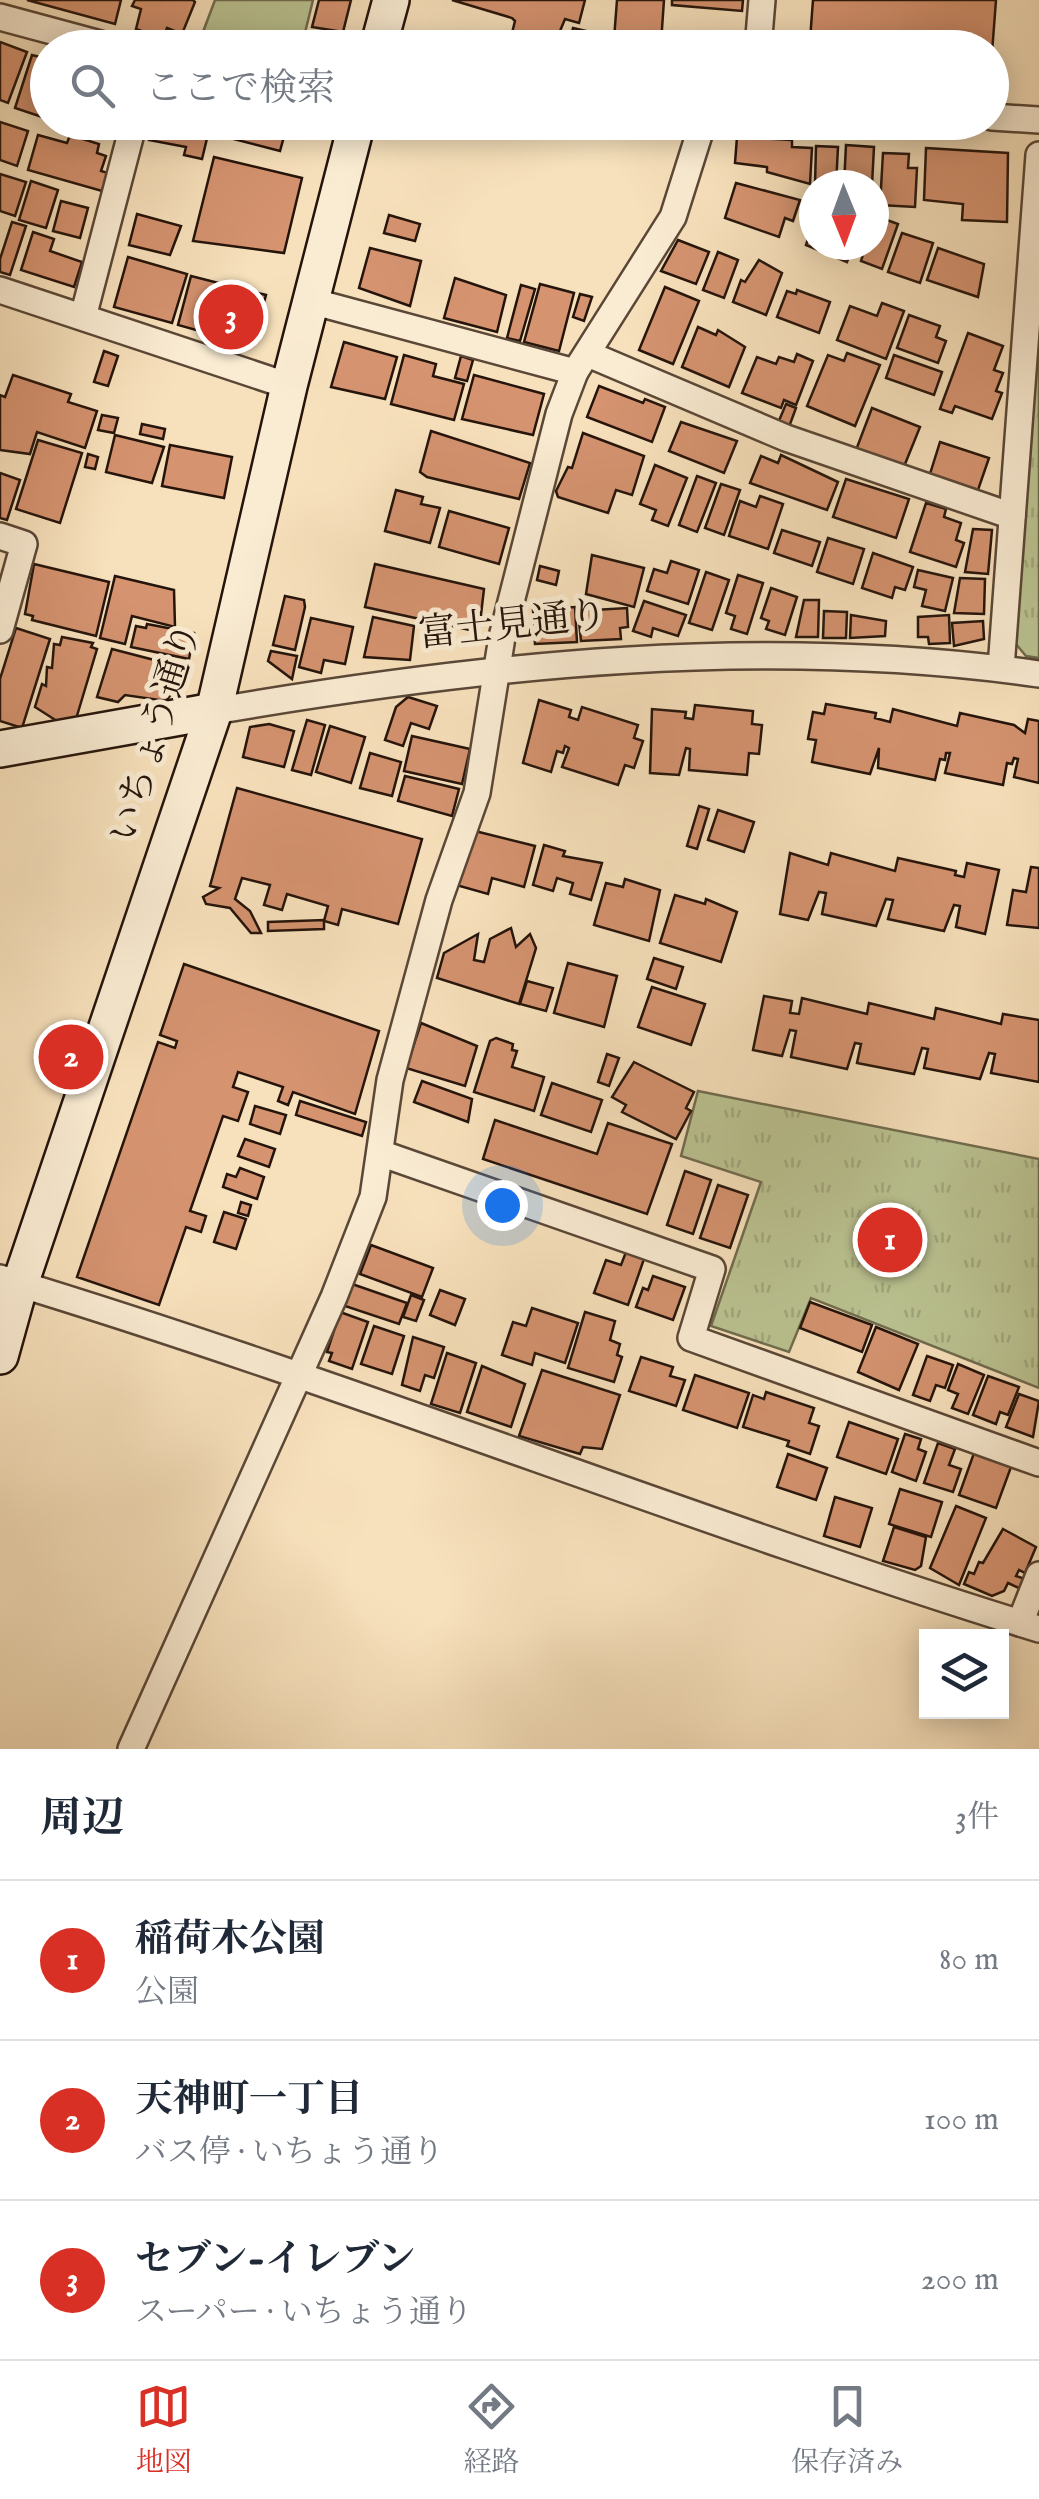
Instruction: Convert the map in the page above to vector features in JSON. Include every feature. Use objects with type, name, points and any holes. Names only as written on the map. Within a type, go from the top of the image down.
[{"type":"street","points":[[383,30],[391,0]]},
{"type":"street","points":[[760,30],[762,0]]},
{"type":"street","points":[[0,17],[48,30]]},
{"type":"street","points":[[1009,118],[1039,120]]},
{"type":"street","points":[[83,316],[129,140]]},
{"type":"street","name":"いちょう通り","points":[[0,1356],[10,1281],[214,711],[289,386],[353,140]]},
{"type":"street","points":[[131,1749],[334,1297],[373,1196],[390,1080],[438,900],[477,792],[502,637],[559,414],[581,363],[620,294],[672,216],[697,140]]},
{"type":"street","points":[[1001,668],[1039,156]]},
{"type":"street","points":[[0,290],[289,386]]},
{"type":"street","points":[[310,301],[581,363],[1012,516]]},
{"type":"street","points":[[0,536],[24,544],[0,630]]},
{"type":"street","name":"富士見通り","points":[[0,749],[500,667],[688,655],[902,658],[1039,674]]},
{"type":"street","points":[[380,1153],[712,1269],[691,1338],[1039,1462]]},
{"type":"street","points":[[10,1281],[298,1374],[1029,1626],[1039,1575]]},
{"type":"green space","points":[[215,0],[313,0],[306,30],[204,30]]},
{"type":"green space","points":[[1039,286],[1039,658],[1026,656],[1015,643]]},
{"type":"green space","points":[[698,1091],[1039,1159],[1039,1388],[811,1298],[789,1352],[711,1326],[761,1182],[681,1156]]},
{"type":"building","points":[[27,0],[121,0],[115,24]]},
{"type":"building","points":[[135,0],[195,2],[184,30],[136,29],[141,9],[132,6]]},
{"type":"building","points":[[319,0],[351,0],[344,30],[312,27]]},
{"type":"building","points":[[452,0],[585,0],[579,23],[565,19],[560,30],[513,30],[512,18]]},
{"type":"building","points":[[617,0],[664,0],[662,30],[615,30]]},
{"type":"building","points":[[672,0],[743,0],[742,11],[672,5]]},
{"type":"building","points":[[813,0],[996,0],[994,30],[811,30]]},
{"type":"building","points":[[0,42],[27,52],[8,103],[0,100]]},
{"type":"building","points":[[30,61],[30,113],[15,108]]},
{"type":"building","points":[[0,122],[28,131],[17,166],[0,160]]},
{"type":"building","points":[[37,140],[86,140],[99,144],[97,153],[106,156],[101,171],[108,173],[102,191],[28,170]]},
{"type":"building","points":[[149,140],[207,140],[202,159],[184,155],[186,147]]},
{"type":"building","points":[[237,140],[283,140],[280,151]]},
{"type":"building","points":[[737,140],[792,140],[792,147],[812,148],[811,170],[799,170],[799,181],[767,172],[767,167],[735,163]]},
{"type":"building","points":[[846,145],[874,147],[873,170],[845,170]]},
{"type":"building","points":[[816,146],[838,147],[837,170],[815,170]]},
{"type":"building","points":[[926,148],[1008,153],[1007,222],[962,220],[963,204],[924,200]]},
{"type":"building","points":[[883,153],[909,154],[908,168],[917,168],[915,207],[889,206],[889,170],[882,170]]},
{"type":"building","points":[[214,157],[302,178],[284,253],[193,241]]},
{"type":"building","points":[[0,174],[26,182],[15,216],[0,211]]},
{"type":"building","points":[[31,181],[58,190],[46,228],[19,220]]},
{"type":"building","points":[[736,183],[799,200],[793,221],[785,218],[779,237],[725,218]]},
{"type":"building","points":[[61,201],[88,208],[80,238],[53,231]]},
{"type":"building","points":[[137,214],[181,226],[170,255],[129,245]]},
{"type":"building","points":[[389,215],[420,224],[415,241],[384,233]]},
{"type":"building","points":[[889,221],[898,224],[889,249]]},
{"type":"building","points":[[12,222],[26,226],[10,275],[0,272],[0,259]]},
{"type":"building","points":[[33,232],[54,239],[50,251],[82,262],[74,287],[21,270]]},
{"type":"building","points":[[902,233],[933,243],[920,283],[888,272]]},
{"type":"building","points":[[678,240],[709,252],[696,284],[661,271]]},
{"type":"building","points":[[370,248],[421,261],[410,306],[359,288]]},
{"type":"building","points":[[938,248],[984,264],[978,297],[927,280]]},
{"type":"building","points":[[718,252],[738,260],[724,298],[703,290]]},
{"type":"building","points":[[128,257],[187,274],[172,323],[114,307]]},
{"type":"building","points":[[759,260],[782,273],[766,315],[733,302],[741,280],[745,282]]},
{"type":"building","points":[[861,260],[885,260],[882,269]]},
{"type":"building","points":[[191,276],[266,295],[254,339],[246,344],[178,325]]},
{"type":"building","points":[[455,278],[506,295],[497,332],[444,318]]},
{"type":"building","points":[[540,284],[574,293],[559,351],[524,342]]},
{"type":"building","points":[[521,285],[535,289],[520,341],[507,338]]},
{"type":"building","points":[[665,287],[699,301],[673,364],[639,350]]},
{"type":"building","points":[[797,290],[830,302],[819,333],[777,317],[787,291],[796,294]]},
{"type":"building","points":[[580,294],[592,297],[584,321],[573,317]]},
{"type":"building","points":[[882,303],[904,311],[886,359],[837,340],[850,306],[877,316]]},
{"type":"building","points":[[909,315],[940,326],[936,337],[946,341],[938,363],[897,348]]},
{"type":"building","points":[[698,327],[716,335],[718,330],[745,347],[729,387],[682,367]]},
{"type":"building","points":[[968,333],[1003,346],[994,370],[1003,373],[996,391],[1002,393],[992,419],[955,406],[952,413],[940,409]]},
{"type":"building","points":[[344,342],[397,357],[385,399],[331,387]]},
{"type":"building","points":[[104,351],[118,356],[108,386],[94,382]]},
{"type":"building","points":[[847,353],[880,365],[855,426],[807,406],[828,355],[844,361]]},
{"type":"building","points":[[797,354],[813,361],[796,405],[784,400],[781,408],[742,393],[757,357],[776,364],[779,357],[794,362]]},
{"type":"building","points":[[404,355],[436,364],[433,376],[464,384],[454,420],[391,404]]},
{"type":"building","points":[[894,355],[942,372],[934,395],[886,378]]},
{"type":"building","points":[[461,356],[473,360],[467,381],[455,378]]},
{"type":"building","points":[[13,375],[71,394],[68,402],[97,411],[85,448],[37,432],[30,454],[0,450],[0,395],[5,397]]},
{"type":"building","points":[[474,375],[544,394],[533,435],[462,419]]},
{"type":"building","points":[[599,386],[665,407],[652,442],[587,417]]},
{"type":"building","points":[[786,404],[796,408],[789,427],[778,423]]},
{"type":"building","points":[[872,408],[920,427],[903,469],[856,450]]},
{"type":"building","points":[[102,415],[118,418],[114,433],[98,430]]},
{"type":"building","points":[[681,422],[737,441],[724,473],[669,451]]},
{"type":"building","points":[[142,424],[165,429],[163,439],[140,434]]},
{"type":"building","points":[[431,431],[530,463],[519,499],[420,472]]},
{"type":"building","points":[[583,433],[644,456],[632,495],[616,490],[608,513],[558,497],[556,491],[568,467],[572,468]]},
{"type":"building","points":[[115,435],[164,447],[152,483],[106,472]]},
{"type":"building","points":[[38,440],[82,453],[60,523],[16,509]]},
{"type":"building","points":[[940,442],[989,458],[978,490],[930,474]]},
{"type":"building","points":[[170,445],[232,457],[224,498],[162,486]]},
{"type":"building","points":[[88,454],[98,457],[95,469],[85,467]]},
{"type":"building","points":[[781,455],[838,482],[827,510],[750,483],[761,456],[778,463]]},
{"type":"building","points":[[655,465],[687,478],[668,526],[652,520],[656,510],[640,504]]},
{"type":"building","points":[[0,473],[20,480],[7,520],[0,518]]},
{"type":"building","points":[[697,476],[716,483],[697,532],[679,525]]},
{"type":"building","points":[[846,479],[909,499],[896,538],[833,517]]},
{"type":"building","points":[[721,484],[740,490],[724,535],[705,528]]},
{"type":"building","points":[[396,490],[423,497],[421,504],[440,508],[430,543],[385,531]]},
{"type":"building","points":[[760,496],[783,504],[768,549],[729,536],[740,501],[756,507]]},
{"type":"building","points":[[926,503],[946,509],[944,517],[961,523],[956,540],[964,543],[956,567],[910,552]]},
{"type":"building","points":[[449,511],[509,528],[499,564],[439,547]]},
{"type":"building","points":[[973,529],[992,530],[988,574],[965,572]]},
{"type":"building","points":[[782,530],[820,542],[812,566],[774,553]]},
{"type":"building","points":[[828,538],[864,549],[853,584],[817,572]]},
{"type":"building","points":[[873,553],[913,567],[905,590],[895,587],[892,598],[862,588]]},
{"type":"building","points":[[592,555],[644,568],[634,607],[586,594]]},
{"type":"building","points":[[671,561],[699,570],[688,604],[647,591],[654,569],[667,573]]},
{"type":"building","points":[[34,564],[109,582],[96,636],[32,620],[33,616],[25,614]]},
{"type":"building","points":[[375,564],[484,589],[479,632],[365,607]]},
{"type":"building","points":[[540,566],[559,571],[556,585],[537,580]]},
{"type":"building","points":[[918,570],[953,578],[945,611],[922,606],[926,590],[914,587]]},
{"type":"building","points":[[706,572],[729,580],[712,630],[689,623]]},
{"type":"building","points":[[738,575],[763,583],[747,634],[731,629],[735,616],[726,613]]},
{"type":"building","points":[[115,576],[174,590],[175,627],[132,616],[125,644],[100,638]]},
{"type":"building","points":[[960,578],[985,579],[984,614],[954,613]]},
{"type":"building","points":[[771,588],[797,597],[785,635],[766,629],[769,621],[761,618]]},
{"type":"building","points":[[285,596],[304,600],[295,650],[273,645]]},
{"type":"building","points":[[804,600],[819,600],[818,637],[796,637]]},
{"type":"building","points":[[644,601],[686,615],[678,636],[653,628],[651,637],[633,631]]},
{"type":"building","points":[[575,607],[577,642],[535,644],[533,610]]},
{"type":"building","points":[[627,608],[628,627],[620,628],[621,639],[581,641],[578,611]]},
{"type":"building","points":[[824,611],[847,612],[846,638],[823,638]]},
{"type":"building","points":[[851,615],[886,621],[885,636],[850,638]]},
{"type":"building","points":[[949,615],[950,643],[929,644],[928,637],[918,637],[918,617]]},
{"type":"building","points":[[373,617],[414,626],[410,660],[364,657]]},
{"type":"building","points":[[311,618],[353,627],[345,664],[324,660],[321,673],[299,667]]},
{"type":"building","points":[[983,621],[984,639],[954,646],[952,623]]},
{"type":"building","points":[[147,624],[194,633],[189,659],[131,647],[136,626],[146,628]]},
{"type":"building","points":[[16,628],[50,639],[22,728],[0,721],[0,679]]},
{"type":"building","points":[[62,637],[93,643],[91,647],[97,649],[76,719],[60,723],[35,707],[42,684],[46,686],[47,667],[52,668],[54,644],[60,645]]},
{"type":"building","points":[[112,649],[181,667],[175,689],[166,701],[125,695],[118,702],[97,697]]},
{"type":"building","points":[[271,651],[297,656],[292,679],[268,661]]},
{"type":"building","points":[[408,697],[437,706],[429,729],[411,723],[403,746],[385,740],[396,707]]},
{"type":"building","points":[[539,700],[571,710],[569,717],[578,720],[582,707],[638,725],[634,738],[643,741],[634,768],[625,765],[618,785],[562,767],[569,748],[565,746],[563,753],[557,751],[551,772],[523,763]]},
{"type":"building","points":[[826,704],[876,713],[875,718],[890,722],[893,709],[957,726],[960,713],[1014,725],[1025,733],[1028,719],[1039,721],[1039,783],[1014,777],[1018,759],[1014,758],[1012,764],[1007,763],[1003,785],[945,773],[950,753],[946,753],[945,760],[940,759],[935,780],[878,768],[879,748],[870,774],[812,762],[816,740],[808,739],[813,712],[824,714]]},
{"type":"building","points":[[695,705],[753,711],[752,724],[762,725],[759,754],[749,753],[747,775],[689,770],[690,749],[686,748],[679,775],[650,773],[652,709],[686,712],[685,718],[693,719]]},
{"type":"building","points":[[307,720],[325,725],[311,775],[292,770]]},
{"type":"building","points":[[269,724],[294,731],[284,767],[243,757],[250,727]]},
{"type":"building","points":[[330,726],[365,737],[351,783],[316,772]]},
{"type":"building","points":[[412,736],[470,749],[462,784],[404,771]]},
{"type":"building","points":[[370,753],[401,762],[392,796],[360,788]]},
{"type":"building","points":[[405,776],[459,789],[452,816],[398,801]]},
{"type":"building","points":[[237,788],[422,839],[398,924],[342,909],[338,925],[324,921],[328,906],[287,894],[282,910],[264,905],[270,885],[242,878],[235,899],[250,911],[261,933],[251,933],[230,908],[206,904],[203,897],[219,888],[210,886]]},
{"type":"building","points":[[699,806],[709,809],[697,849],[687,846]]},
{"type":"building","points":[[718,810],[754,822],[744,852],[708,840]]},
{"type":"building","points":[[471,830],[535,846],[524,887],[492,878],[488,894],[456,885]]},
{"type":"building","points":[[544,845],[565,851],[563,856],[602,863],[591,900],[570,894],[573,883],[557,878],[553,891],[533,885]]},
{"type":"building","points":[[790,853],[828,865],[831,853],[895,871],[898,858],[956,871],[955,875],[964,877],[967,863],[999,870],[985,934],[956,927],[960,906],[954,905],[944,931],[888,919],[893,900],[886,899],[876,926],[822,914],[826,893],[819,892],[808,920],[780,914]]},
{"type":"building","points":[[1031,867],[1039,868],[1039,928],[1007,925],[1013,890],[1026,892]]},
{"type":"building","points":[[625,879],[660,890],[649,941],[594,925],[606,883],[623,887]]},
{"type":"building","points":[[675,895],[705,904],[706,899],[737,912],[721,962],[660,943]]},
{"type":"building","points":[[324,920],[324,929],[268,931],[268,922]]},
{"type":"building","points":[[511,928],[516,947],[530,934],[536,948],[519,1004],[437,978],[444,953],[478,934],[474,960],[484,962],[490,939]]},
{"type":"building","points":[[654,958],[683,967],[676,989],[647,979]]},
{"type":"building","points":[[568,963],[617,976],[604,1027],[554,1013]]},
{"type":"building","points":[[184,964],[379,1031],[355,1114],[293,1092],[288,1105],[278,1101],[283,1087],[238,1072],[233,1087],[248,1092],[238,1121],[223,1116],[190,1211],[206,1216],[201,1232],[186,1227],[159,1305],[77,1277],[158,1042],[175,1048],[177,1041],[160,1035]]},
{"type":"building","points":[[527,981],[553,988],[546,1011],[520,1004]]},
{"type":"building","points":[[652,987],[705,1004],[691,1045],[638,1027]]},
{"type":"building","points":[[764,996],[792,1001],[790,1013],[799,1014],[802,998],[867,1014],[869,1003],[934,1019],[936,1008],[1001,1024],[1003,1014],[1039,1020],[1039,1082],[991,1073],[995,1054],[989,1053],[980,1079],[924,1068],[928,1049],[922,1048],[914,1074],[857,1063],[861,1044],[855,1043],[847,1069],[791,1057],[796,1031],[790,1030],[782,1056],[753,1050]]},
{"type":"building","points":[[421,1023],[477,1046],[465,1086],[406,1068]]},
{"type":"building","points":[[496,1038],[513,1044],[512,1050],[517,1051],[512,1067],[544,1077],[534,1111],[474,1092],[490,1041]]},
{"type":"building","points":[[607,1054],[619,1058],[609,1086],[598,1082]]},
{"type":"building","points":[[634,1062],[694,1092],[686,1108],[691,1111],[676,1139],[622,1112],[626,1105],[612,1097]]},
{"type":"building","points":[[422,1081],[472,1099],[468,1122],[414,1102]]},
{"type":"building","points":[[552,1083],[602,1100],[591,1132],[541,1115]]},
{"type":"building","points":[[300,1101],[366,1122],[362,1136],[296,1115]]},
{"type":"building","points":[[255,1106],[286,1115],[280,1134],[250,1124]]},
{"type":"building","points":[[495,1120],[597,1154],[608,1123],[672,1144],[647,1214],[483,1159]]},
{"type":"building","points":[[245,1139],[275,1149],[269,1167],[238,1156]]},
{"type":"building","points":[[240,1168],[264,1177],[257,1199],[223,1187],[227,1174],[236,1177]]},
{"type":"building","points":[[685,1171],[711,1180],[693,1234],[667,1225]]},
{"type":"building","points":[[718,1185],[748,1195],[730,1248],[700,1238]]},
{"type":"building","points":[[241,1202],[251,1205],[248,1216],[238,1213]]},
{"type":"building","points":[[224,1212],[246,1219],[236,1249],[214,1242]]},
{"type":"building","points":[[371,1245],[433,1268],[422,1297],[360,1274]]},
{"type":"building","points":[[626,1252],[644,1259],[628,1305],[594,1293],[606,1260],[621,1265]]},
{"type":"building","points":[[653,1276],[685,1287],[673,1320],[636,1307]]},
{"type":"building","points":[[352,1284],[407,1303],[399,1324],[345,1306]]},
{"type":"building","points":[[440,1290],[465,1299],[455,1325],[430,1315]]},
{"type":"building","points":[[411,1295],[424,1300],[416,1321],[403,1317]]},
{"type":"building","points":[[810,1302],[872,1325],[862,1352],[800,1328]]},
{"type":"building","points":[[532,1308],[578,1323],[565,1363],[535,1353],[532,1365],[502,1355],[513,1322],[526,1326]]},
{"type":"building","points":[[340,1312],[368,1322],[352,1369],[329,1361],[332,1353],[327,1352]]},
{"type":"building","points":[[585,1312],[615,1321],[610,1340],[620,1344],[617,1355],[622,1357],[614,1382],[568,1368]]},
{"type":"building","points":[[374,1326],[404,1336],[392,1374],[361,1364]]},
{"type":"building","points":[[876,1327],[918,1344],[899,1390],[858,1372]]},
{"type":"building","points":[[413,1337],[444,1347],[434,1378],[425,1375],[420,1391],[402,1385]]},
{"type":"building","points":[[447,1353],[476,1363],[460,1413],[431,1404]]},
{"type":"building","points":[[927,1356],[953,1365],[945,1388],[936,1385],[930,1401],[913,1395]]},
{"type":"building","points":[[641,1357],[673,1367],[670,1376],[685,1380],[676,1406],[629,1391]]},
{"type":"building","points":[[958,1364],[984,1375],[968,1414],[952,1408],[958,1394],[948,1390]]},
{"type":"building","points":[[482,1366],[525,1384],[511,1427],[467,1412]]},
{"type":"building","points":[[542,1370],[620,1395],[602,1449],[583,1447],[580,1454],[519,1436]]},
{"type":"building","points":[[695,1375],[749,1393],[737,1428],[683,1410]]},
{"type":"building","points":[[988,1376],[1019,1387],[1008,1415],[1000,1412],[996,1424],[973,1415]]},
{"type":"building","points":[[766,1392],[814,1408],[809,1423],[819,1426],[810,1454],[787,1446],[789,1441],[743,1427],[753,1395],[764,1399]]},
{"type":"building","points":[[1019,1394],[1039,1401],[1033,1437],[1006,1427]]},
{"type":"building","points":[[849,1422],[898,1439],[886,1474],[837,1457]]},
{"type":"building","points":[[905,1434],[921,1439],[918,1449],[926,1452],[916,1481],[892,1472]]},
{"type":"building","points":[[938,1443],[955,1449],[949,1465],[961,1469],[953,1492],[924,1483]]},
{"type":"building","points":[[974,1453],[1011,1467],[996,1508],[959,1495]]},
{"type":"building","points":[[788,1454],[827,1468],[816,1500],[777,1487]]},
{"type":"building","points":[[900,1489],[942,1502],[931,1537],[889,1524]]},
{"type":"building","points":[[835,1497],[872,1508],[860,1547],[824,1536]]},
{"type":"building","points":[[956,1506],[986,1518],[959,1585],[930,1568]]},
{"type":"building","points":[[894,1527],[926,1537],[921,1566],[915,1570],[883,1561]]},
{"type":"building","points":[[1003,1529],[1036,1547],[1025,1573],[1019,1570],[1016,1576],[1025,1579],[1021,1589],[1008,1583],[1004,1591],[992,1596],[964,1584],[969,1572],[974,1574],[979,1562],[983,1563]]},
{"type":"place","name":"セブン-イレブン","points":[[231,317]]},
{"type":"place","name":"天神町一丁目","points":[[71,1057]]},
{"type":"place","name":"稲荷木公園","points":[[890,1240]]}]
